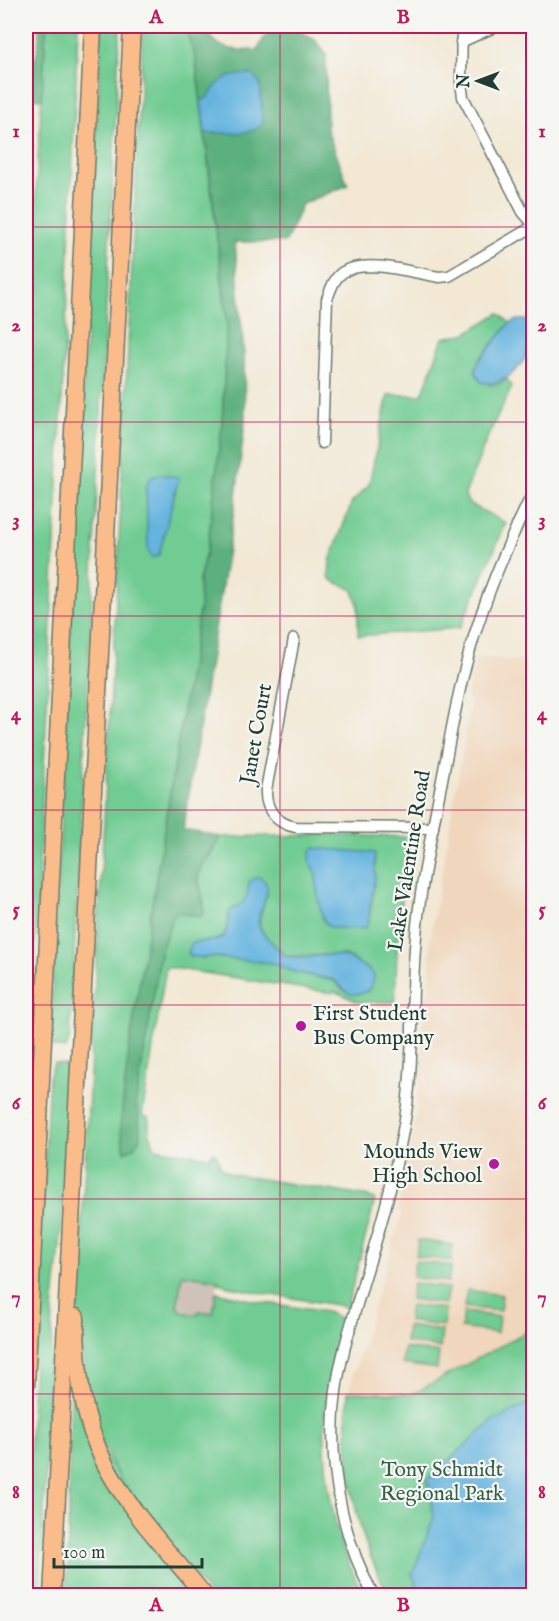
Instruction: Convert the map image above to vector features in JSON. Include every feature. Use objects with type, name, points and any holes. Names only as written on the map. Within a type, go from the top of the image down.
[{"type":"highway","points":[[26,1386],[93,26]]},
{"type":"highway","points":[[52,1596],[132,26]]},
{"type":"highway","points":[[26,1227],[41,1078]]},
{"type":"highway","points":[[70,1225],[78,1369],[85,1408],[97,1445],[112,1476],[133,1508],[206,1596]]},
{"type":"street","points":[[322,443],[327,300],[335,280],[343,272],[366,265],[439,277],[449,276],[534,225],[523,212],[463,97],[462,26]]},
{"type":"street","points":[[461,42],[496,26]]},
{"type":"street","name":"Lake Valentine Road","points":[[374,1596],[357,1560],[340,1501],[335,1467],[334,1409],[342,1362],[354,1314],[390,1196],[406,1116],[411,1064],[416,938],[433,828],[464,672],[498,571],[530,506],[534,490]]},
{"type":"street","name":"Janet Court","points":[[294,639],[266,790],[266,800],[270,810],[282,823],[296,827],[433,828]]},
{"type":"shaded area","points":[[477,657],[533,662],[533,1322],[526,1332],[413,1394],[348,1392],[402,1213],[398,1211],[417,1110],[425,996],[430,992],[430,942],[471,700],[466,698]]},
{"type":"shaded area","points":[[182,1274],[218,1280],[213,1314],[199,1311],[198,1315],[181,1312],[177,1308]]},
{"type":"green space","points":[[36,26],[46,26],[42,99],[26,98],[26,73],[33,64],[38,47],[39,29]]},
{"type":"green space","points":[[46,26],[78,26],[26,1133],[26,423],[28,421],[34,225]]},
{"type":"green space","points":[[102,26],[120,26],[70,1037],[66,1049],[54,1047],[50,1032]]},
{"type":"green space","points":[[143,26],[184,26],[195,55],[227,322],[222,426],[208,544],[199,581],[200,606],[129,1049],[136,1101],[161,950],[173,916],[180,912],[200,917],[204,903],[198,876],[202,864],[212,853],[221,837],[332,835],[410,837],[398,928],[395,1002],[358,1002],[334,991],[332,993],[166,967],[142,1115],[149,1118],[149,1131],[155,1148],[209,1157],[213,1152],[217,1155],[221,1168],[231,1174],[370,1197],[375,1200],[347,1307],[250,1291],[218,1283],[218,1280],[182,1274],[177,1307],[181,1309],[181,1312],[198,1315],[199,1311],[213,1313],[216,1292],[260,1302],[327,1312],[344,1320],[332,1363],[327,1397],[325,1456],[334,1515],[352,1570],[364,1595],[210,1595],[130,1500],[90,1418],[78,1321],[79,1274],[117,583]],"holes":[[[310,861],[375,876],[368,924],[352,927],[340,922],[329,911],[318,899],[316,876]],[[267,895],[262,907],[260,924],[270,941],[286,956],[345,955],[371,971],[368,991],[356,994],[343,990],[334,981],[294,972],[273,963],[214,957],[192,943],[216,940],[225,936],[230,911],[245,902],[248,897]]]},
{"type":"green space","points":[[184,26],[204,26],[219,44],[239,50],[257,50],[274,27],[290,26],[315,40],[326,54],[327,130],[348,185],[302,204],[286,242],[235,242],[244,357],[245,421],[235,505],[183,830],[221,837],[198,875],[204,913],[200,917],[180,912],[173,916],[161,950],[136,1101],[141,1137],[134,1147],[125,1152],[120,1127],[129,1049],[200,606],[199,581],[208,544],[222,426],[227,322],[205,133],[242,132],[210,95],[201,101],[195,55]]},
{"type":"green space","points":[[499,313],[510,323],[478,361],[475,372],[490,385],[507,379],[512,387],[488,436],[465,494],[468,503],[506,523],[460,628],[358,636],[358,604],[352,589],[331,580],[330,561],[352,502],[369,485],[388,395],[422,395],[443,338],[465,334]]},
{"type":"green space","points":[[54,1063],[65,1065],[69,1081],[61,1236],[53,1311],[40,1595],[28,1596],[29,1457],[49,1077]]},
{"type":"green space","points":[[418,1240],[453,1245],[451,1261],[416,1256]]},
{"type":"green space","points":[[415,1261],[451,1266],[448,1282],[413,1277]]},
{"type":"green space","points":[[413,1283],[448,1288],[445,1304],[410,1299]]},
{"type":"green space","points":[[467,1290],[502,1295],[500,1311],[464,1307]]},
{"type":"green space","points":[[410,1305],[445,1309],[443,1326],[408,1321]]},
{"type":"green space","points":[[464,1312],[499,1317],[497,1333],[461,1328]]},
{"type":"green space","name":"Tony Schmidt Regional Park","points":[[533,1322],[533,1595],[389,1595],[367,1547],[359,1522],[347,1445],[348,1392],[413,1394],[526,1332]]},
{"type":"green space","points":[[407,1326],[442,1331],[440,1348],[405,1342]]},
{"type":"green space","points":[[404,1348],[439,1353],[437,1369],[402,1364]]},
{"type":"green space","points":[[71,1387],[74,1387],[83,1423],[198,1595],[67,1596]]},
{"type":"water","points":[[251,74],[260,84],[263,123],[246,132],[205,133],[201,101],[207,98],[225,79]]},
{"type":"water","points":[[526,320],[532,325],[533,335],[526,356],[511,375],[491,383],[481,382],[475,372],[478,362],[510,323]]},
{"type":"water","points":[[158,474],[179,477],[159,555],[152,558],[148,550],[146,488],[149,479]]},
{"type":"water","points":[[313,848],[375,853],[375,876],[368,924],[364,928],[330,927],[324,922],[318,899],[316,876],[310,861],[310,852]]},
{"type":"water","points":[[260,877],[265,882],[267,894],[258,921],[259,927],[267,938],[286,956],[329,955],[347,958],[358,963],[374,975],[372,985],[367,991],[349,994],[334,980],[294,972],[273,963],[190,956],[188,952],[192,943],[216,940],[225,936],[230,911],[245,900],[249,882]]},
{"type":"water","points":[[534,1402],[533,1595],[422,1595],[412,1575],[434,1517],[427,1480],[494,1420]]},
{"type":"place","name":"First Student Bus Company","points":[[301,1026]]},
{"type":"place","name":"Mounds View High School","points":[[494,1164]]}]
